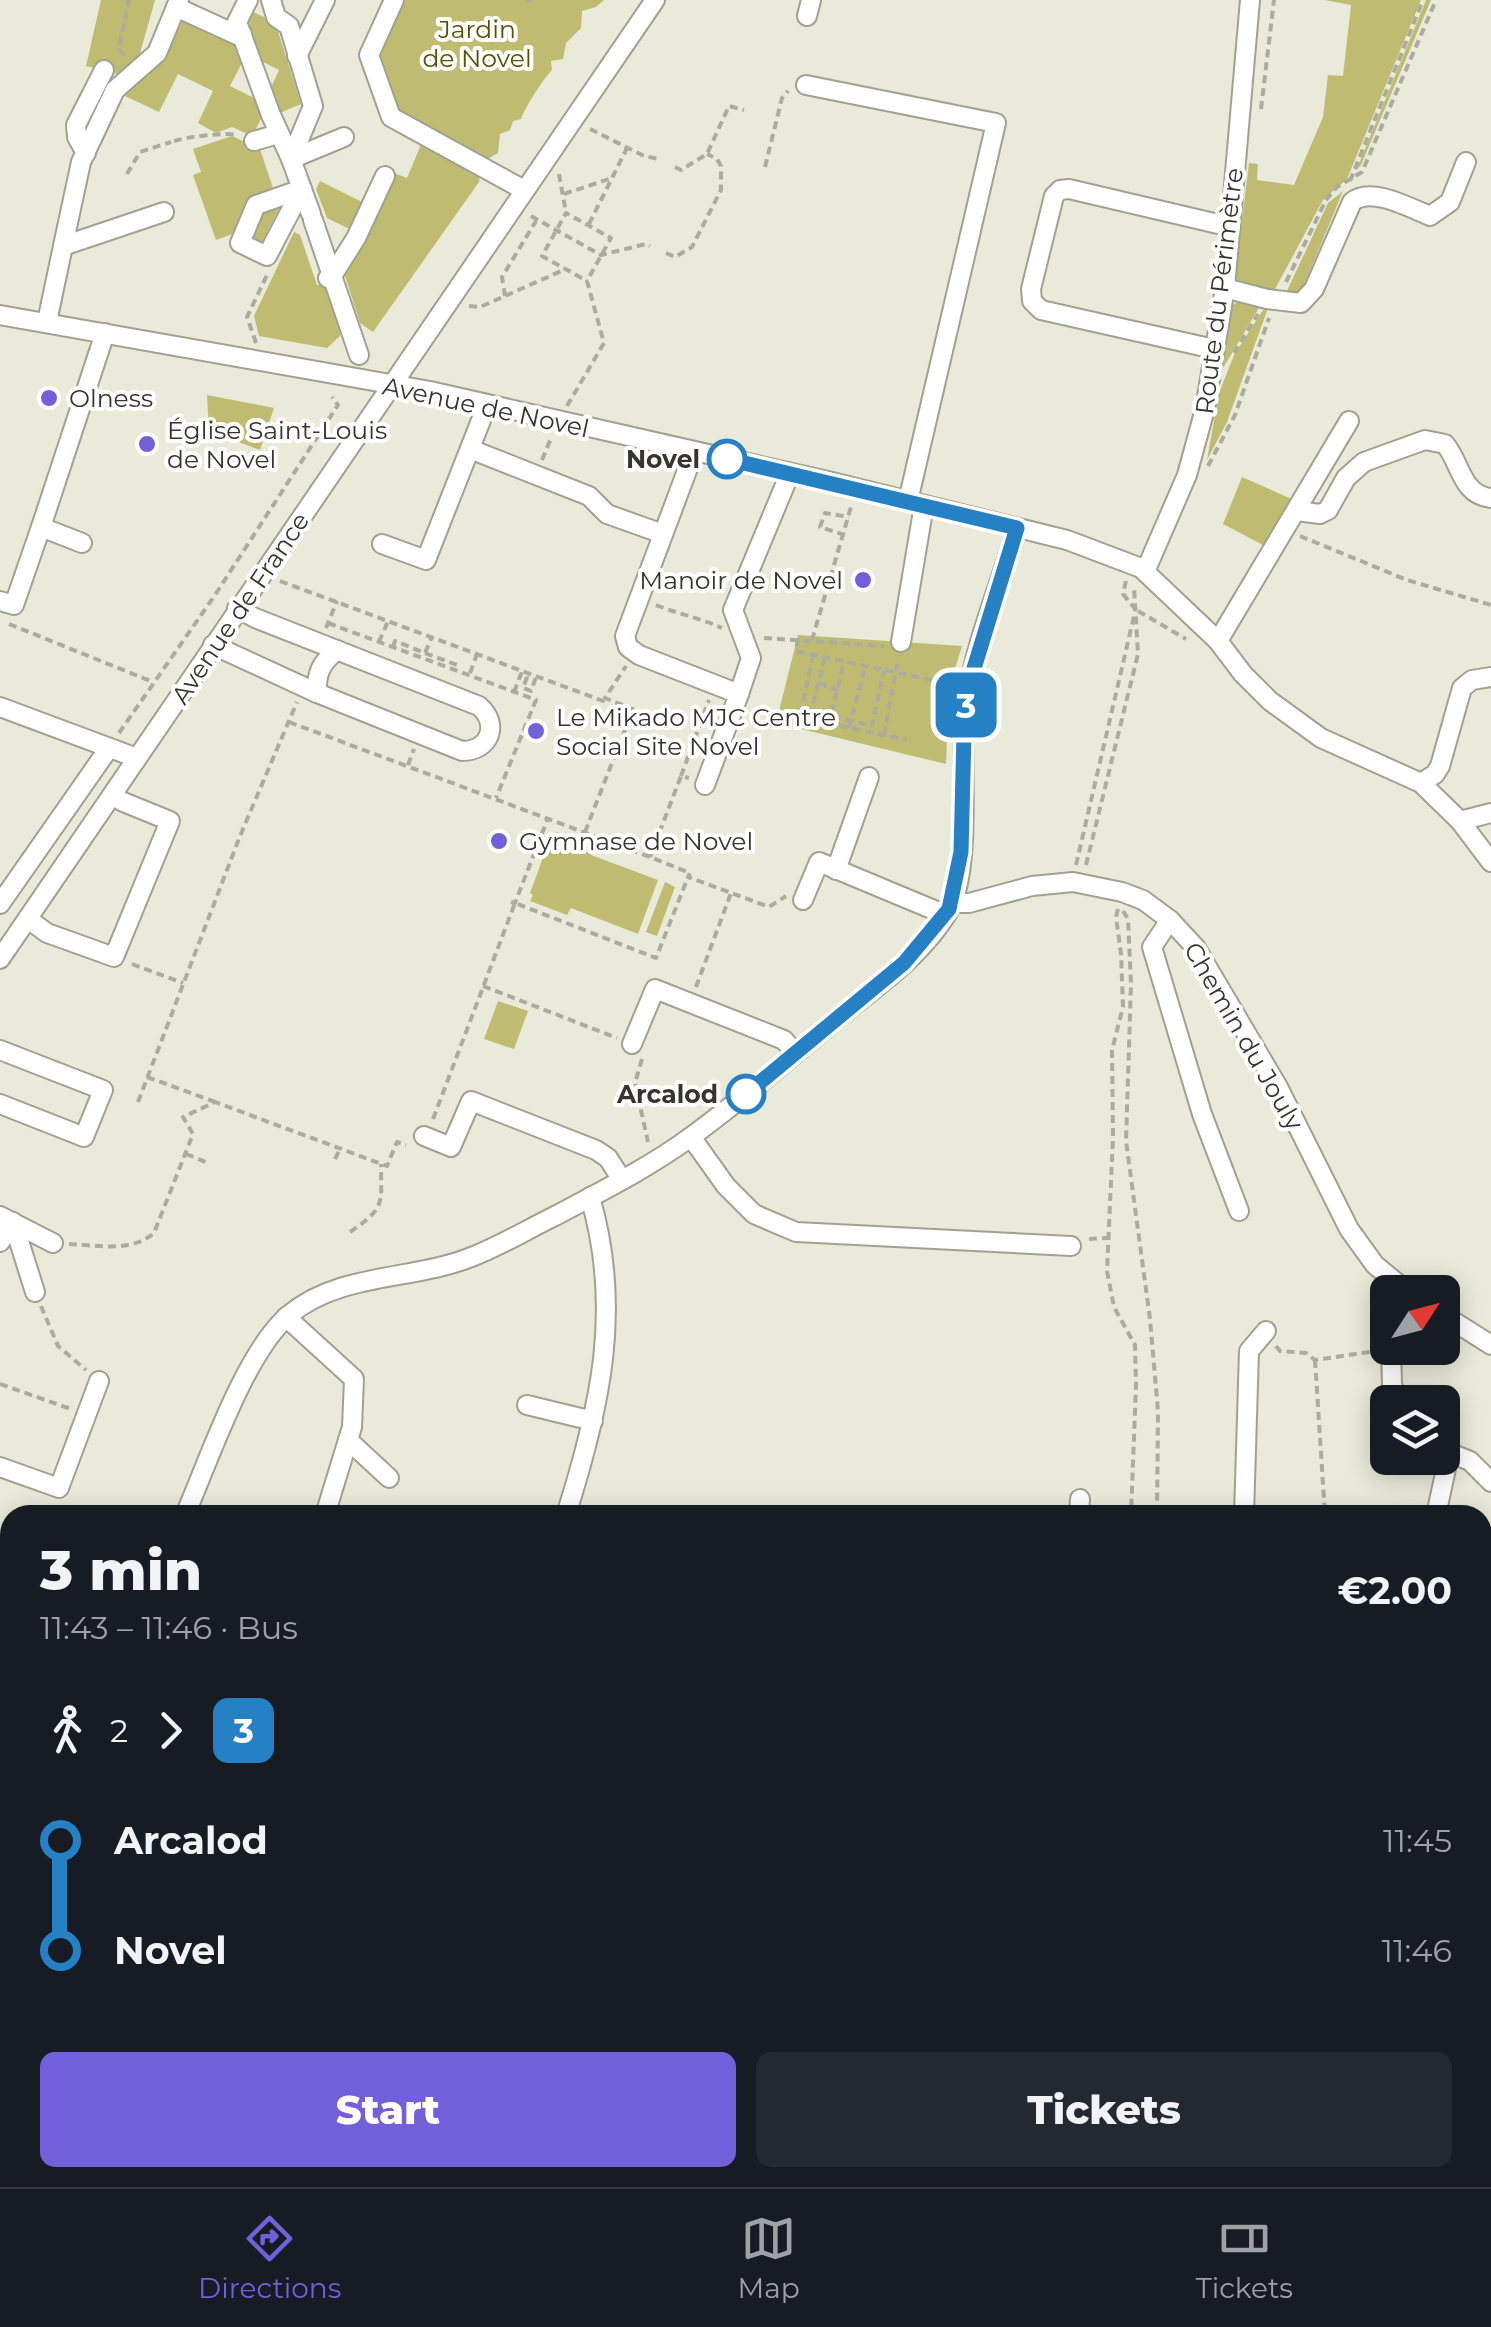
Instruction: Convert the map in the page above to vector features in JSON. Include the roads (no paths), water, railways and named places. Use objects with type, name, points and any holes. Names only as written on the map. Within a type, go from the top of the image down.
[{"type":"street","points":[[248,0],[238,22],[302,189],[328,278],[359,355]]},
{"type":"street","points":[[270,0],[276,17],[288,26],[305,67],[313,106],[291,159]]},
{"type":"street","points":[[394,0],[368,54],[390,117],[524,190]]},
{"type":"street","name":"Route du Périmètre","points":[[1138,567],[1148,565],[1172,515],[1198,444],[1223,353],[1250,0]]},
{"type":"street","name":"Avenue de France","points":[[0,959],[237,608],[394,385],[646,3]]},
{"type":"street","points":[[47,322],[86,152],[115,90],[157,53],[178,4],[237,36],[242,34]]},
{"type":"street","points":[[305,67],[320,10]]},
{"type":"street","points":[[86,152],[76,137],[76,125],[104,70]]},
{"type":"street","points":[[806,85],[996,123],[916,503],[901,642]]},
{"type":"street","points":[[254,141],[278,134]]},
{"type":"street","points":[[291,159],[344,137]]},
{"type":"street","points":[[1225,288],[1296,305],[1310,296],[1352,202],[1359,196],[1430,216],[1450,202],[1466,162]]},
{"type":"street","points":[[328,278],[356,238],[385,176]]},
{"type":"street","points":[[302,189],[268,266],[240,243],[252,208],[302,189]]},
{"type":"street","points":[[1223,353],[1041,310],[1032,301],[1031,289],[1054,196],[1060,190],[1231,227]]},
{"type":"street","points":[[63,246],[164,212]]},
{"type":"street","name":"Avenue de Novel","points":[[0,315],[487,404],[1067,540],[1138,567]]},
{"type":"street","points":[[0,600],[14,605],[105,333]]},
{"type":"street","points":[[382,544],[426,560],[487,404]]},
{"type":"street","points":[[1220,644],[1350,421]]},
{"type":"street","points":[[1297,512],[1320,514],[1328,510],[1354,468],[1425,440],[1445,444],[1467,486],[1476,494],[1491,498]]},
{"type":"street","points":[[470,449],[589,496],[607,514],[663,534]]},
{"type":"street","points":[[694,452],[624,636],[634,652],[739,694]]},
{"type":"street","points":[[704,784],[751,658],[733,610],[790,473]]},
{"type":"street","points":[[41,527],[82,543]]},
{"type":"street","points":[[189,1505],[254,1358],[286,1317],[312,1299],[342,1288],[429,1271],[478,1255],[622,1180],[691,1137],[904,963],[949,909],[962,840],[968,688],[1017,528]]},
{"type":"street","points":[[1138,567],[1220,644],[1255,688],[1304,728],[1421,783],[1460,822],[1491,862]]},
{"type":"street","points":[[214,644],[310,690],[462,750],[476,749],[488,740],[490,718],[479,706],[237,608]]},
{"type":"street","points":[[310,690],[328,647]]},
{"type":"street","points":[[1421,783],[1440,766],[1462,688],[1472,680],[1491,678]]},
{"type":"street","points":[[0,707],[137,758]]},
{"type":"street","points":[[0,904],[109,748]]},
{"type":"street","points":[[836,870],[869,777]]},
{"type":"street","points":[[28,919],[48,933],[114,957],[170,821],[121,801]]},
{"type":"street","points":[[1460,822],[1491,812]]},
{"type":"street","points":[[803,900],[819,862],[949,909]]},
{"type":"street","name":"Chemin du Jouly","points":[[949,909],[1032,886],[1073,882],[1122,892],[1142,900],[1170,920],[1196,948],[1278,1087],[1349,1228],[1375,1266],[1386,1275]]},
{"type":"street","points":[[1170,920],[1152,947],[1202,1114],[1239,1211]]},
{"type":"street","points":[[632,1044],[655,989],[784,1040],[795,1054]]},
{"type":"street","points":[[0,1050],[103,1090],[84,1137],[0,1104]]},
{"type":"street","points":[[425,1137],[451,1147],[471,1101],[596,1150],[608,1158],[622,1180]]},
{"type":"street","points":[[691,1137],[726,1186],[754,1214],[796,1232],[1071,1246]]},
{"type":"street","points":[[569,1505],[602,1384],[608,1327],[599,1240],[590,1198]]},
{"type":"street","points":[[0,1242],[6,1219]]},
{"type":"street","points":[[6,1219],[52,1243]]},
{"type":"street","points":[[6,1219],[35,1292]]},
{"type":"street","points":[[286,1317],[354,1378],[350,1434],[328,1505]]},
{"type":"street","points":[[1460,1325],[1491,1344]]},
{"type":"street","points":[[1244,1505],[1249,1351],[1266,1330]]},
{"type":"street","points":[[0,1467],[59,1488],[99,1381]]},
{"type":"street","points":[[527,1406],[593,1421]]},
{"type":"street","points":[[350,1434],[388,1478]]},
{"type":"street","points":[[1460,1457],[1470,1461],[1491,1482]]},
{"type":"street","points":[[1438,1505],[1442,1475]]},
{"type":"place","name":"Olness","points":[[49,398]]},
{"type":"place","name":"Église Saint-Louis de Novel","points":[[147,444]]},
{"type":"place","name":"Novel","points":[[727,459]]},
{"type":"place","name":"Manoir de Novel","points":[[863,580]]},
{"type":"place","name":"Le Mikado MJC Centre Social Site Novel","points":[[536,731]]},
{"type":"place","name":"Gymnase de Novel","points":[[499,841]]},
{"type":"place","name":"Arcalod","points":[[746,1094]]},
{"type":"park label","name":"Jardin de Novel","points":[[477,44]]}]
